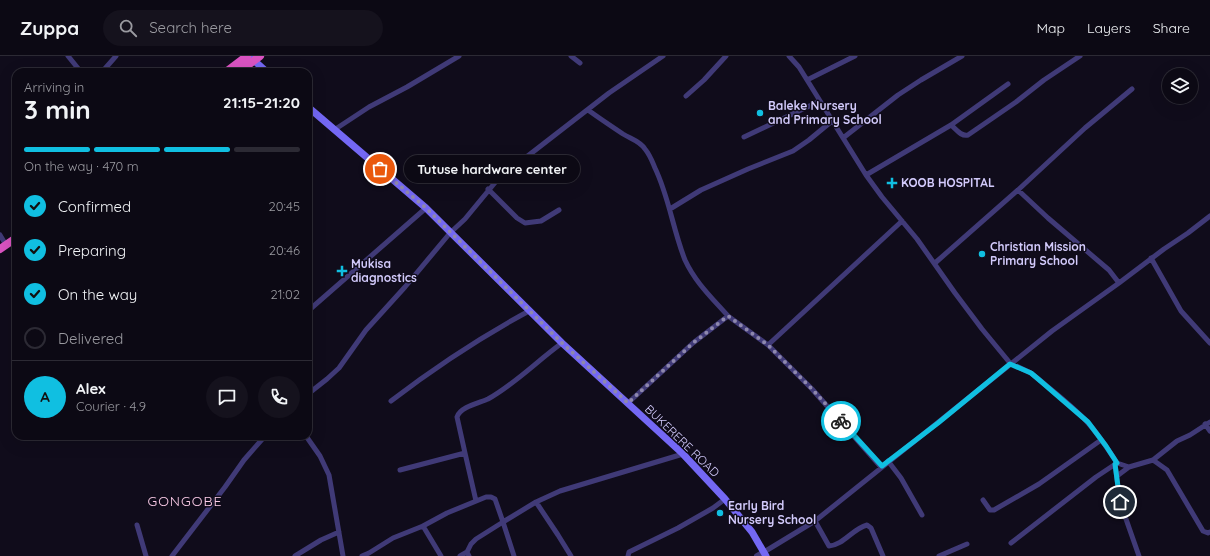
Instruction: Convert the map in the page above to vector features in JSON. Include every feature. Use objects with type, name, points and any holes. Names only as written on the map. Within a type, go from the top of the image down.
[{"type":"highway","points":[[233,68],[253,57]]},
{"type":"highway","points":[[243,68],[253,57]]},
{"type":"highway","points":[[3,247],[12,241]]},
{"type":"main road","points":[[253,57],[263,68]]},
{"type":"main road","name":"BUKERERE ROAD","points":[[312,111],[426,208],[562,343],[683,454],[725,499],[752,532],[762,555]]},
{"type":"street","points":[[68,56],[78,68]]},
{"type":"street","points":[[106,68],[116,56]]},
{"type":"street","points":[[334,130],[369,107],[407,87],[459,56]]},
{"type":"street","points":[[571,56],[580,62]]},
{"type":"street","points":[[312,391],[339,368],[366,330],[405,287],[450,233],[465,219],[488,189],[498,179],[608,93],[664,56]]},
{"type":"street","points":[[686,96],[704,80],[726,56]]},
{"type":"street","points":[[788,56],[799,67],[866,176],[917,239],[967,309],[1010,364],[1031,373],[1078,413],[1088,422],[1117,463],[1129,468]]},
{"type":"street","points":[[806,80],[855,56]]},
{"type":"street","points":[[843,138],[898,95],[962,56]]},
{"type":"street","points":[[952,125],[962,134],[968,134],[1080,56]]},
{"type":"street","points":[[866,176],[952,125],[1008,84]]},
{"type":"street","points":[[935,263],[1018,190],[1084,128],[1132,89]]},
{"type":"street","points":[[744,137],[820,101]]},
{"type":"street","points":[[588,110],[623,134],[636,140],[650,155],[661,180],[679,242],[694,277],[728,316],[768,345],[812,389],[882,466]]},
{"type":"street","points":[[670,209],[701,190],[793,151],[832,121]]},
{"type":"street","points":[[488,189],[517,218],[525,223],[540,221],[559,210]]},
{"type":"street","points":[[1018,190],[1048,218],[1109,270],[1119,283]]},
{"type":"street","points":[[312,308],[426,208]]},
{"type":"street","points":[[762,555],[815,521],[1052,331],[1151,258],[1188,234],[1210,216]]},
{"type":"street","points":[[768,345],[902,221]]},
{"type":"street","points":[[0,235],[3,247]]},
{"type":"street","points":[[1151,258],[1181,311],[1210,343]]},
{"type":"street","points":[[391,401],[425,376],[529,311]]},
{"type":"street","points":[[628,403],[693,343],[728,316]]},
{"type":"street","points":[[476,501],[457,417],[461,410],[506,388],[562,343]]},
{"type":"street","points":[[1117,476],[1129,468],[1153,460],[1177,441],[1190,435],[1208,423],[1210,430]]},
{"type":"street","points":[[172,556],[244,460],[262,440]]},
{"type":"street","points":[[309,440],[320,456],[328,475],[343,556]]},
{"type":"street","points":[[983,500],[990,510],[994,510],[1039,484],[1101,440]]},
{"type":"street","points":[[400,470],[465,453]]},
{"type":"street","points":[[460,556],[468,554],[471,544],[476,539],[536,502],[560,491],[683,454]]},
{"type":"street","points":[[1153,460],[1167,470],[1204,531],[1208,533],[1210,532]]},
{"type":"street","points":[[888,461],[901,478],[922,515]]},
{"type":"street","points":[[1117,463],[1115,464],[1120,502],[1139,556]]},
{"type":"street","points":[[1011,543],[1096,477],[1117,463]]},
{"type":"street","points":[[362,556],[393,538],[423,526],[447,513],[486,497],[492,497],[495,499],[514,556]]},
{"type":"street","points":[[628,556],[629,552],[678,528],[713,508],[725,499]]},
{"type":"street","points":[[536,502],[571,556]]},
{"type":"street","points":[[815,521],[829,546],[835,546],[862,526],[871,528],[884,556]]},
{"type":"street","points":[[137,525],[146,556]]},
{"type":"street","points":[[423,526],[441,556]]},
{"type":"street","points":[[295,556],[321,540],[339,532]]},
{"type":"street","points":[[940,556],[966,544]]},
{"type":"way so far","points":[[380,169],[426,208],[562,343],[628,403],[693,343],[728,316],[768,345],[812,389],[841,421]]},
{"type":"place","name":"Baleke Nursery and Primary School","points":[[760,113]]},
{"type":"place","name":"Tutuse hardware center","points":[[380,169]]},
{"type":"place","name":"KOOB HOSPITAL","points":[[892,183]]},
{"type":"place","name":"Christian Mission Primary School","points":[[982,254]]},
{"type":"place","name":"Mukisa diagnostics","points":[[342,271]]},
{"type":"place","name":"Early Bird Nursery School","points":[[720,513]]},
{"type":"district","name":"GONGOBE","points":[[185,501]]},
{"type":"route","points":[[841,421],[882,466],[938,423],[1010,364],[1031,373],[1088,422],[1117,463],[1115,464],[1120,502]]}]
